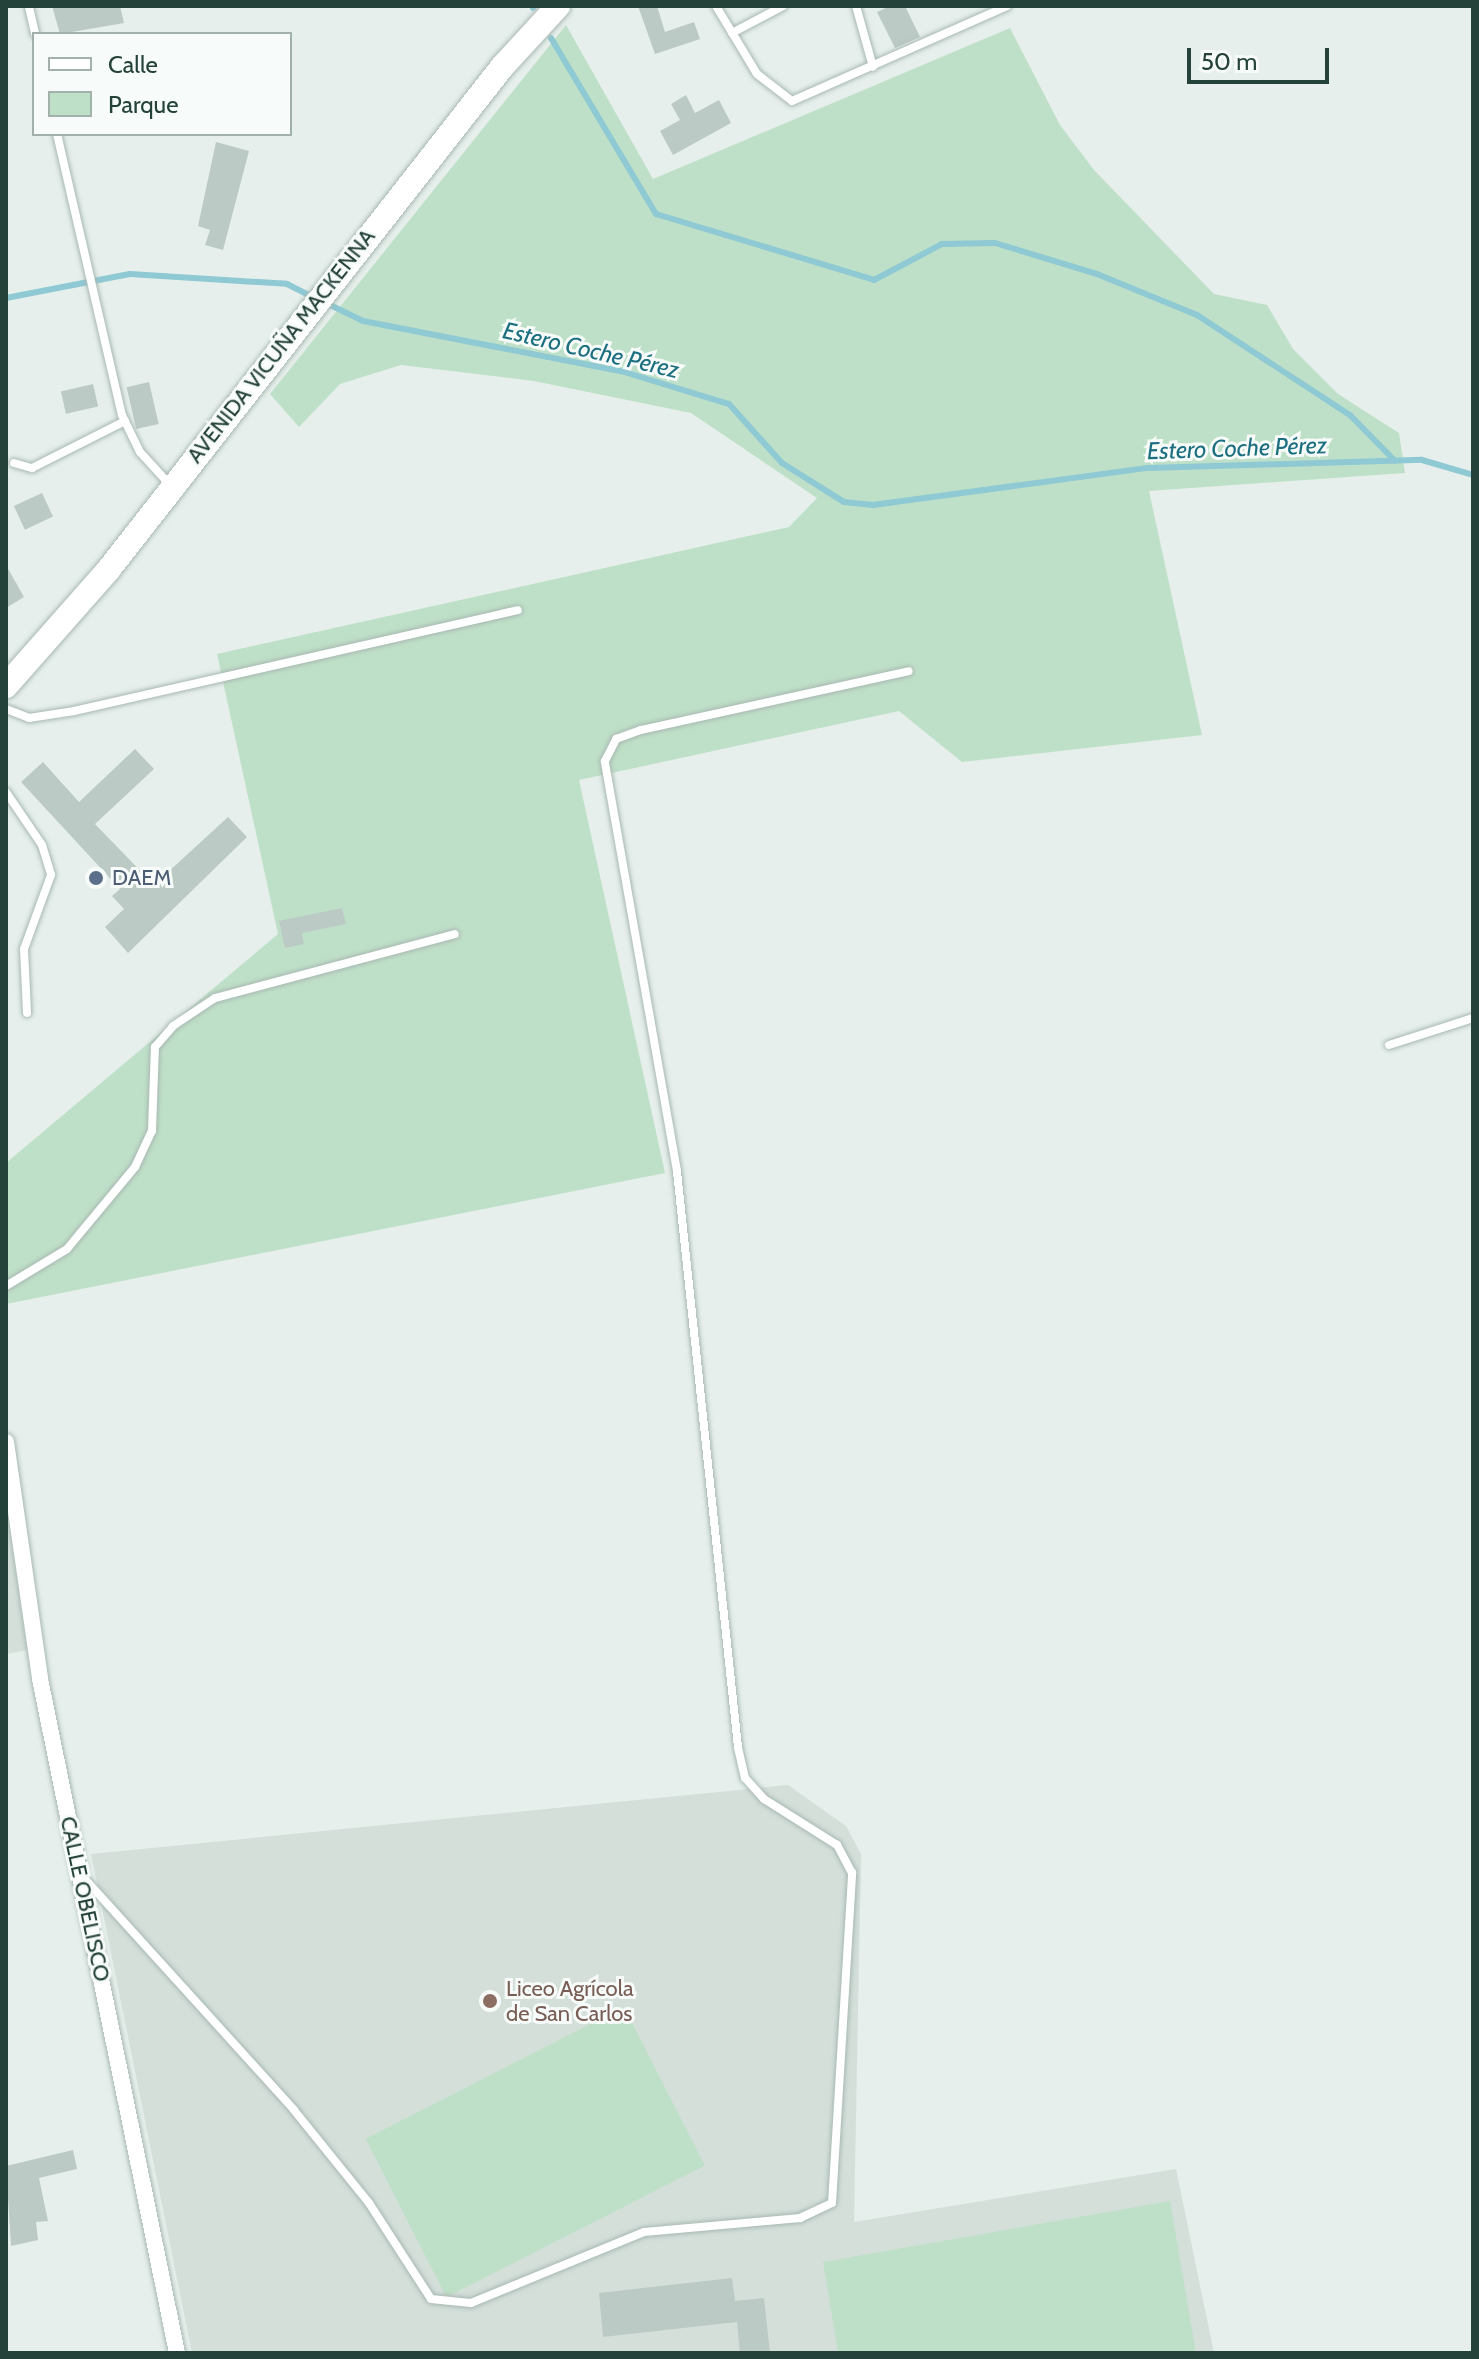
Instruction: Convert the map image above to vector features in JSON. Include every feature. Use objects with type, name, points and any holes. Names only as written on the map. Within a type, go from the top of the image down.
[{"type":"main road","name":"AVENIDA VICUÑA MACKENNA","points":[[6,686],[77,609],[310,309],[558,6]]},
{"type":"street","name":"CALLE OBELISCO","points":[[6,1442],[40,1679],[177,2353]]},
{"type":"lane","points":[[716,6],[757,74],[792,101],[1007,6]]},
{"type":"lane","points":[[732,33],[783,6]]},
{"type":"lane","points":[[856,6],[873,67]]},
{"type":"lane","points":[[29,7],[35,32]]},
{"type":"lane","points":[[57,136],[125,421],[140,452],[171,486]]},
{"type":"lane","points":[[14,463],[32,468],[125,421]]},
{"type":"lane","points":[[6,709],[29,718],[74,711],[518,610]]},
{"type":"lane","points":[[80,1874],[294,2110],[369,2203],[431,2299],[471,2303],[644,2232],[800,2218],[832,2203],[852,1873],[837,1845],[764,1799],[745,1778],[738,1747],[677,1171],[605,761],[616,739],[641,730],[909,671]]},
{"type":"lane","points":[[6,792],[38,836],[51,875],[24,949],[27,1013]]},
{"type":"lane","points":[[6,1286],[67,1249],[135,1167],[152,1131],[155,1047],[173,1026],[215,998],[455,934]]},
{"type":"lane","points":[[1389,1045],[1473,1018]]},
{"type":"shaded area","points":[[6,1502],[27,1650],[6,1654]]},
{"type":"shaded area","name":"Liceo Agrícola de San Carlos","points":[[788,1785],[846,1826],[861,1854],[854,2222],[1176,2169],[1214,2353],[192,2353],[91,1854]]},
{"type":"green space","points":[[566,25],[653,179],[1010,28],[1060,125],[1094,170],[1214,294],[1267,305],[1293,349],[1338,394],[1399,433],[1405,473],[1149,491],[1202,735],[962,762],[899,711],[579,780],[665,1173],[6,1304],[6,1163],[278,934],[217,654],[789,527],[817,498],[691,413],[534,381],[401,365],[340,384],[299,427],[270,394]]},
{"type":"green space","points":[[624,2007],[705,2166],[446,2297],[366,2139]]},
{"type":"green space","points":[[1170,2201],[1196,2353],[838,2353],[823,2262]]},
{"type":"building","points":[[52,6],[120,6],[124,23],[59,32]]},
{"type":"building","points":[[638,6],[657,6],[665,32],[694,22],[700,39],[655,54]]},
{"type":"building","points":[[890,6],[905,6],[920,37],[895,48],[877,12]]},
{"type":"building","points":[[686,95],[695,113],[719,100],[731,123],[673,155],[660,131],[680,120],[671,104]]},
{"type":"building","points":[[216,142],[249,151],[223,250],[205,245],[210,230],[198,226]]},
{"type":"building","points":[[149,382],[159,424],[136,429],[127,387]]},
{"type":"building","points":[[93,384],[98,406],[66,414],[61,391]]},
{"type":"building","points":[[42,493],[53,517],[25,530],[14,506]]},
{"type":"building","points":[[6,565],[24,597],[6,608]]},
{"type":"building","points":[[135,749],[154,769],[95,824],[154,885],[228,817],[247,837],[128,953],[105,927],[124,909],[112,896],[120,889],[21,782],[43,762],[79,802]]},
{"type":"building","points":[[342,908],[346,924],[302,933],[304,944],[285,948],[279,921]]},
{"type":"building","points":[[73,2150],[77,2169],[39,2178],[48,2221],[36,2222],[38,2240],[11,2246],[6,2166]]},
{"type":"building","points":[[732,2278],[735,2301],[764,2298],[770,2353],[740,2353],[737,2322],[603,2337],[599,2293]]},
{"type":"waterway","points":[[551,38],[656,214],[874,280],[942,244],[995,243],[1097,274],[1197,315],[1350,415],[1395,461]]},
{"type":"waterway","name":"Estero Coche Pérez","points":[[6,298],[130,274],[287,284],[313,297]]},
{"type":"waterway","name":"Estero Coche Pérez","points":[[326,303],[363,321],[621,371],[729,404],[782,463],[844,502],[873,505],[1148,468],[1422,460],[1473,475]]},
{"type":"place","name":"DAEM","points":[[96,878]]},
{"type":"place","name":"Liceo Agrícola de San Carlos","points":[[490,2001]]}]
